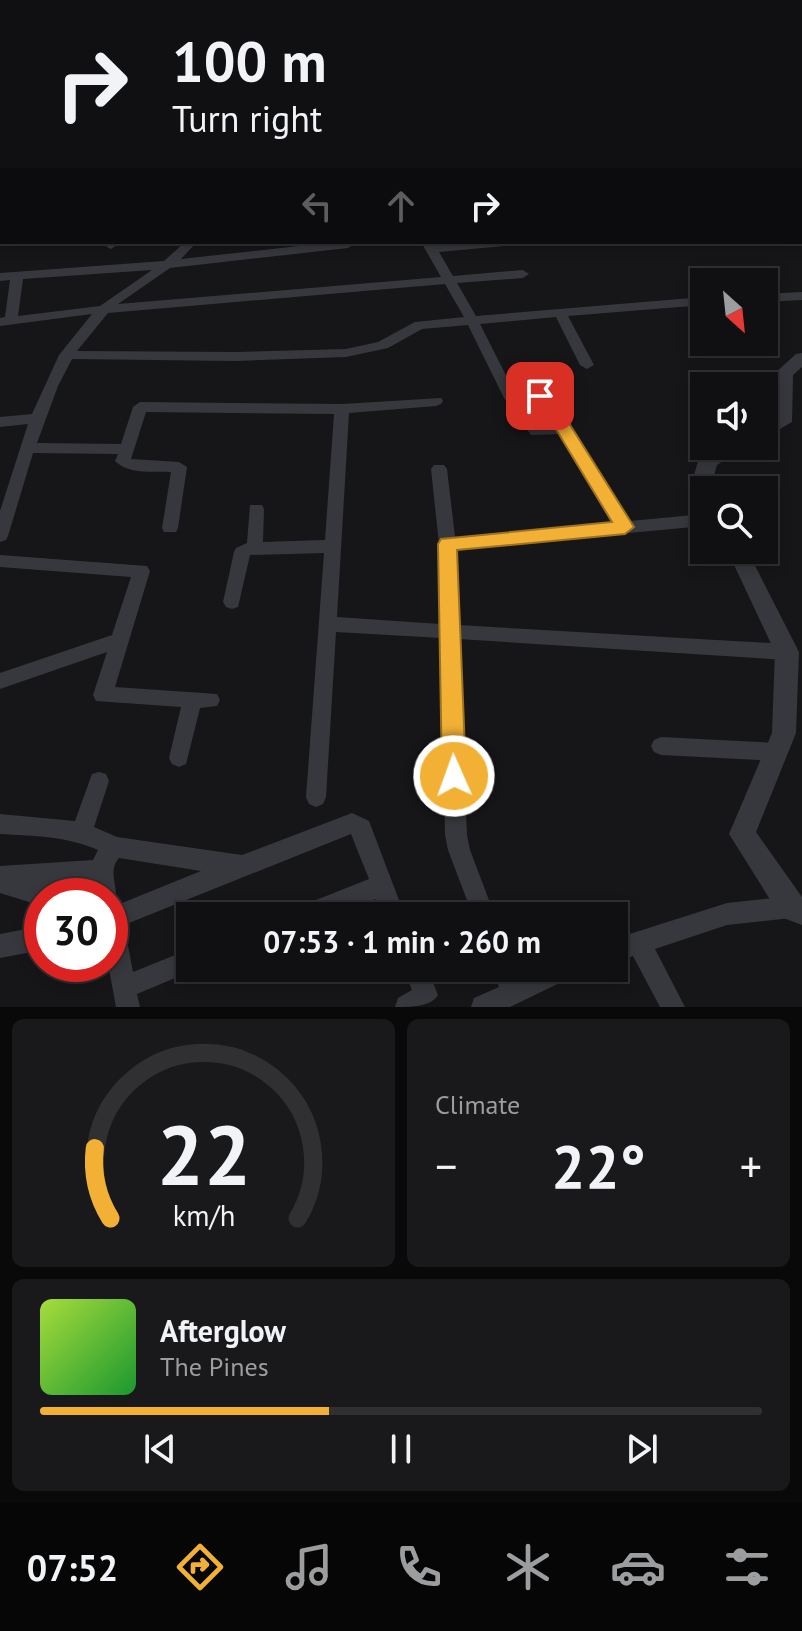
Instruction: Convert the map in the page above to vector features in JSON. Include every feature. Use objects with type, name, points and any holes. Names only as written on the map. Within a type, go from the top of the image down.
[{"type":"street","points":[[0,536],[37,418],[66,355],[104,309],[189,244]]},
{"type":"street","points":[[0,277],[164,265],[340,244]]},
{"type":"street","points":[[348,244],[355,259]]},
{"type":"street","points":[[454,244],[429,245],[473,322],[511,398],[536,432],[564,429]]},
{"type":"street","points":[[17,275],[6,321],[104,309],[448,283],[523,274]]},
{"type":"street","points":[[778,297],[802,296]]},
{"type":"street","points":[[66,355],[232,357],[324,353],[376,347],[393,340],[404,330],[420,325],[690,302]]},
{"type":"street","points":[[560,313],[587,365]]},
{"type":"street","points":[[778,425],[783,422],[784,373],[802,358]]},
{"type":"street","points":[[511,398],[535,394],[551,407],[625,527]]},
{"type":"street","points":[[170,528],[181,470],[176,465],[125,463],[125,449],[138,409],[143,406],[342,409],[436,401]]},
{"type":"street","points":[[316,797],[342,409]]},
{"type":"street","points":[[0,422],[37,418]]},
{"type":"street","points":[[28,448],[125,449]]},
{"type":"street","points":[[439,469],[447,544],[456,835],[479,902]]},
{"type":"street","points":[[0,485],[18,482]]},
{"type":"street","points":[[255,546],[256,509]]},
{"type":"street","points":[[447,544],[690,521]]},
{"type":"street","points":[[232,602],[242,552],[255,546],[332,546]]},
{"type":"street","points":[[0,561],[141,571],[103,695],[201,700],[179,758]]},
{"type":"street","points":[[744,564],[787,652],[784,733],[742,834],[796,909]]},
{"type":"street","points":[[327,624],[787,652]]},
{"type":"street","points":[[0,681],[120,640]]},
{"type":"street","points":[[661,746],[776,752]]},
{"type":"street","points":[[82,830],[99,781]]},
{"type":"street","points":[[128,910],[352,823],[361,828],[388,902]]},
{"type":"street","points":[[0,824],[82,830],[115,847],[238,866]]},
{"type":"street","points":[[102,878],[102,858],[115,847]]},
{"type":"street","points":[[0,880],[100,870]]},
{"type":"street","points":[[0,880],[24,888]]},
{"type":"street","points":[[340,902],[381,886]]},
{"type":"street","points":[[628,947],[727,914],[796,909]]},
{"type":"street","points":[[0,946],[24,941]]},
{"type":"street","points":[[639,943],[673,1007]]},
{"type":"street","points":[[127,997],[176,969]]},
{"type":"street","points":[[407,1007],[426,995],[421,982]]},
{"type":"street","points":[[509,982],[513,992]]},
{"type":"street","points":[[483,1007],[535,982]]},
{"type":"route","points":[[454,776],[447,544],[539,538],[625,527],[551,407],[540,396]]}]
